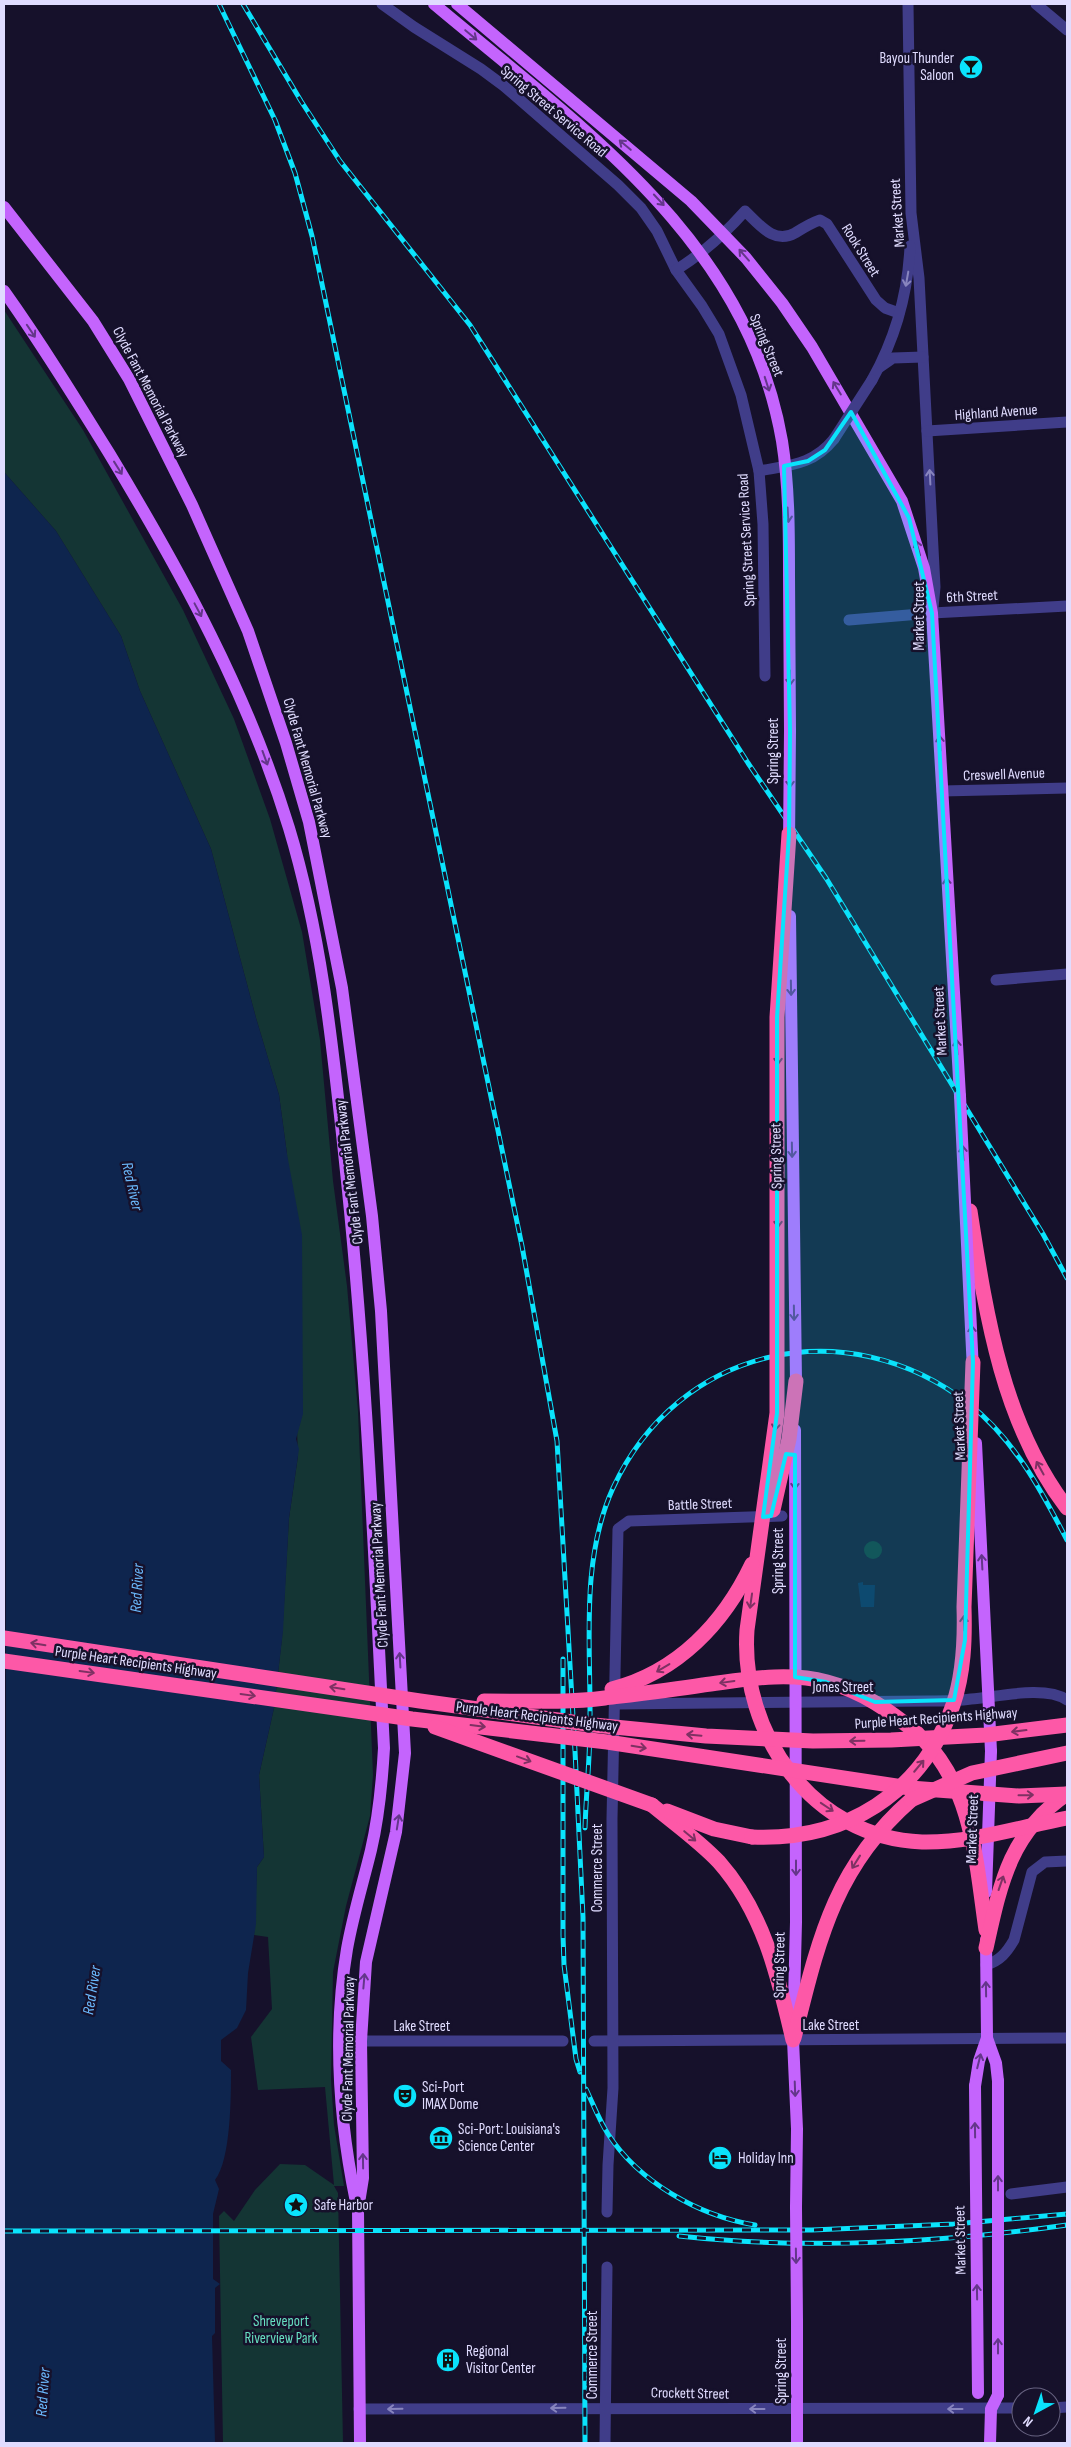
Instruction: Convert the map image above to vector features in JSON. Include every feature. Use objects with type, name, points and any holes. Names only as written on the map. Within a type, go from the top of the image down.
[{"type":"highway","points":[[789,834],[777,1016],[777,1413],[747,1630],[746,1665],[751,1695],[768,1740],[789,1773],[817,1801],[862,1827],[902,1839],[945,1841],[1067,1818]]},
{"type":"highway","points":[[965,1183],[984,1304],[1004,1381],[1036,1460],[1067,1508]]},
{"type":"highway","points":[[412,1719],[714,1829],[752,1837],[792,1837],[830,1828],[852,1821],[874,1808],[902,1784],[925,1759],[941,1734],[954,1704],[965,1640],[964,1607],[973,1362]]},
{"type":"highway","points":[[548,1700],[613,1689],[637,1682],[687,1652],[718,1618],[744,1580],[771,1516],[789,1439],[796,1381]]},
{"type":"highway","name":"Purple Heart Recipients Highway","points":[[4,1638],[420,1701],[664,1733],[813,1741],[943,1738],[1067,1725]]},
{"type":"highway","name":"Purple Heart Recipients Highway","points":[[6,1661],[412,1719],[607,1742],[910,1788],[1019,1796],[1063,1796]]},
{"type":"highway","points":[[420,1701],[579,1701],[772,1677],[802,1678],[826,1682],[859,1694],[895,1715],[918,1734],[936,1752],[957,1787],[972,1838],[986,1930]]},
{"type":"highway","points":[[793,2040],[817,1947],[830,1910],[860,1854],[894,1815],[911,1800],[972,1773],[1067,1753]]},
{"type":"highway","points":[[986,1948],[999,1888],[1014,1852],[1027,1830],[1063,1796]]},
{"type":"highway","points":[[652,1805],[719,1863],[751,1907],[773,1959],[793,2040]]},
{"type":"main road","name":"Spring Street","points":[[434,4],[616,157],[665,207],[702,254],[727,296],[758,357],[777,420],[784,466],[789,534],[789,834],[796,1381],[796,1922],[793,2040],[797,2129],[797,2443]]},
{"type":"main road","name":"Spring Street","points":[[457,4],[655,170],[725,234],[797,324],[894,484],[915,537],[932,613]]},
{"type":"main road","name":"Clyde Fant Memorial Parkway","points":[[4,207],[76,297],[106,340],[162,444],[217,558],[256,650],[309,822],[342,988],[372,1216],[381,1311],[404,1753],[396,1832],[366,1962],[362,2041],[363,2178],[358,2209],[360,2443]]},
{"type":"main road","name":"Clyde Fant Memorial Parkway","points":[[4,291],[39,342],[129,486],[170,557],[226,666],[263,753],[288,827],[315,932],[328,1011],[357,1266],[384,1748],[379,1812],[347,1950],[342,1989],[340,2041],[341,2096],[345,2138],[358,2209]]},
{"type":"main road","name":"Market Street","points":[[932,613],[965,1183],[991,1751],[986,1965],[987,2038],[996,2063],[998,2080],[998,2394],[991,2409],[990,2443]]},
{"type":"main road","name":"Market Street","points":[[987,2038],[979,2061],[975,2086],[978,2393],[991,2409]]},
{"type":"street","name":"Spring Street Service Road","points":[[382,4],[414,28],[481,69],[504,86],[618,185],[641,208],[657,231],[676,270],[702,306],[719,334],[741,395],[759,472],[763,524],[765,676]]},
{"type":"street","name":"Market Street","points":[[908,4],[911,213],[919,278],[936,587],[932,613]]},
{"type":"street","points":[[1036,4],[1067,30]]},
{"type":"street","name":"Rook Street","points":[[702,254],[725,234],[745,211],[765,230],[778,237],[792,235],[815,222],[823,221],[827,224],[876,300],[885,308],[899,313]]},
{"type":"street","points":[[759,472],[816,457],[834,439],[872,380],[899,313],[909,264],[911,213]]},
{"type":"street","points":[[676,270],[702,254]]},
{"type":"street","points":[[878,368],[893,358],[923,357]]},
{"type":"street","name":"Highland Avenue","points":[[927,431],[1067,422]]},
{"type":"street","name":"6th Street","points":[[849,620],[932,613],[1067,606]]},
{"type":"street","name":"Creswell Avenue","points":[[942,791],[1067,788]]},
{"type":"street","points":[[996,980],[1067,974]]},
{"type":"street","name":"Battle Street","points":[[620,1526],[629,1521],[782,1516]]},
{"type":"street","name":"Commerce Street","points":[[608,2212],[613,2041],[612,1820],[616,1704],[617,1535],[620,1526]]},
{"type":"street","name":"Jones Street","points":[[616,1704],[936,1701],[1011,1694],[1053,1694],[1067,1700]]},
{"type":"street","points":[[986,1965],[1001,1958],[1009,1950],[1014,1940],[1032,1872],[1045,1862],[1067,1861]]},
{"type":"street","name":"Lake Street","points":[[594,2041],[1067,2038]]},
{"type":"street","name":"Lake Street","points":[[340,2041],[563,2041]]},
{"type":"street","points":[[1011,2194],[1067,2187]]},
{"type":"street","name":"Commerce Street","points":[[605,2443],[607,2267]]},
{"type":"street","name":"Crockett Street","points":[[359,2409],[1011,2408]]},
{"type":"highlighted area","points":[[851,412],[909,518],[932,613],[973,1362],[965,1640],[954,1700],[875,1702],[826,1682],[795,1677],[795,1455],[786,1454],[771,1516],[763,1517],[777,1413],[777,1017],[789,834],[790,731],[784,466],[808,461],[825,450]]},
{"type":"green space","name":"Shreveport Riverview Park","points":[[4,310],[83,430],[183,610],[234,719],[270,819],[302,932],[320,1040],[333,1181],[347,1286],[358,1411],[373,1775],[370,1816],[346,1906],[333,1972],[331,2080],[334,2125],[344,2186],[334,2186],[338,2193],[343,2443],[223,2443],[219,2216],[224,2211],[234,2221],[255,2190],[280,2164],[305,2165],[334,2185],[325,2087],[258,2090],[251,2037],[272,2009],[268,1937],[254,1935],[257,1867],[264,1857],[259,1775],[274,1708],[282,1638],[289,1518],[298,1456],[287,1154],[279,1095],[256,1018],[211,849],[140,691],[121,636],[56,531],[4,472]]},
{"type":"green space","points":[[869,1541],[877,1541],[882,1546],[880,1557],[869,1559],[864,1554],[864,1546]]},
{"type":"water","name":"Red River","points":[[4,472],[56,531],[121,636],[140,691],[211,849],[256,1018],[279,1095],[287,1154],[302,1235],[303,1414],[296,1439],[299,1449],[289,1518],[283,1631],[274,1708],[259,1775],[264,1857],[257,1867],[256,1924],[248,1973],[246,2010],[237,2028],[221,2040],[221,2061],[231,2070],[231,2081],[227,2143],[220,2171],[215,2180],[219,2189],[213,2214],[213,2279],[220,2284],[215,2288],[215,2333],[212,2336],[215,2443],[4,2443],[6,1766]]},
{"type":"water","points":[[863,1582],[863,1585],[875,1585],[874,1607],[861,1607],[858,1583]]},
{"type":"railway","points":[[219,4],[275,120],[295,173],[312,236],[522,1246],[557,1441],[583,1917],[585,2443]]},
{"type":"railway","points":[[243,4],[301,101],[340,161],[470,325],[748,763],[826,878],[1043,1234],[1067,1278]]},
{"type":"railway","points":[[585,1828],[590,1737],[589,1634],[591,1574],[603,1516],[613,1488],[642,1440],[679,1402],[722,1374],[770,1357],[820,1351],[871,1357],[921,1375],[969,1404],[1000,1433],[1025,1466],[1067,1540]]},
{"type":"railway","points":[[563,1659],[564,1965],[576,2059],[580,2072]]},
{"type":"railway","points":[[586,2089],[608,2134],[621,2151],[653,2182],[692,2205],[713,2214],[755,2225]]},
{"type":"railway","points":[[4,2231],[812,2230],[954,2224],[1067,2214]]},
{"type":"railway","points":[[679,2236],[776,2243],[873,2242],[971,2236],[1067,2225]]},
{"type":"place","name":"Bayou Thunder Saloon","points":[[971,67]]},
{"type":"place","name":"Sci-Port IMAX Dome","points":[[405,2096]]},
{"type":"place","name":"Sci-Port: Louisiana's Science Center","points":[[441,2138]]},
{"type":"place","name":"Holiday Inn","points":[[720,2158]]},
{"type":"place","name":"Safe Harbor","points":[[296,2205]]},
{"type":"place","name":"Regional Visitor Center","points":[[448,2360]]}]
